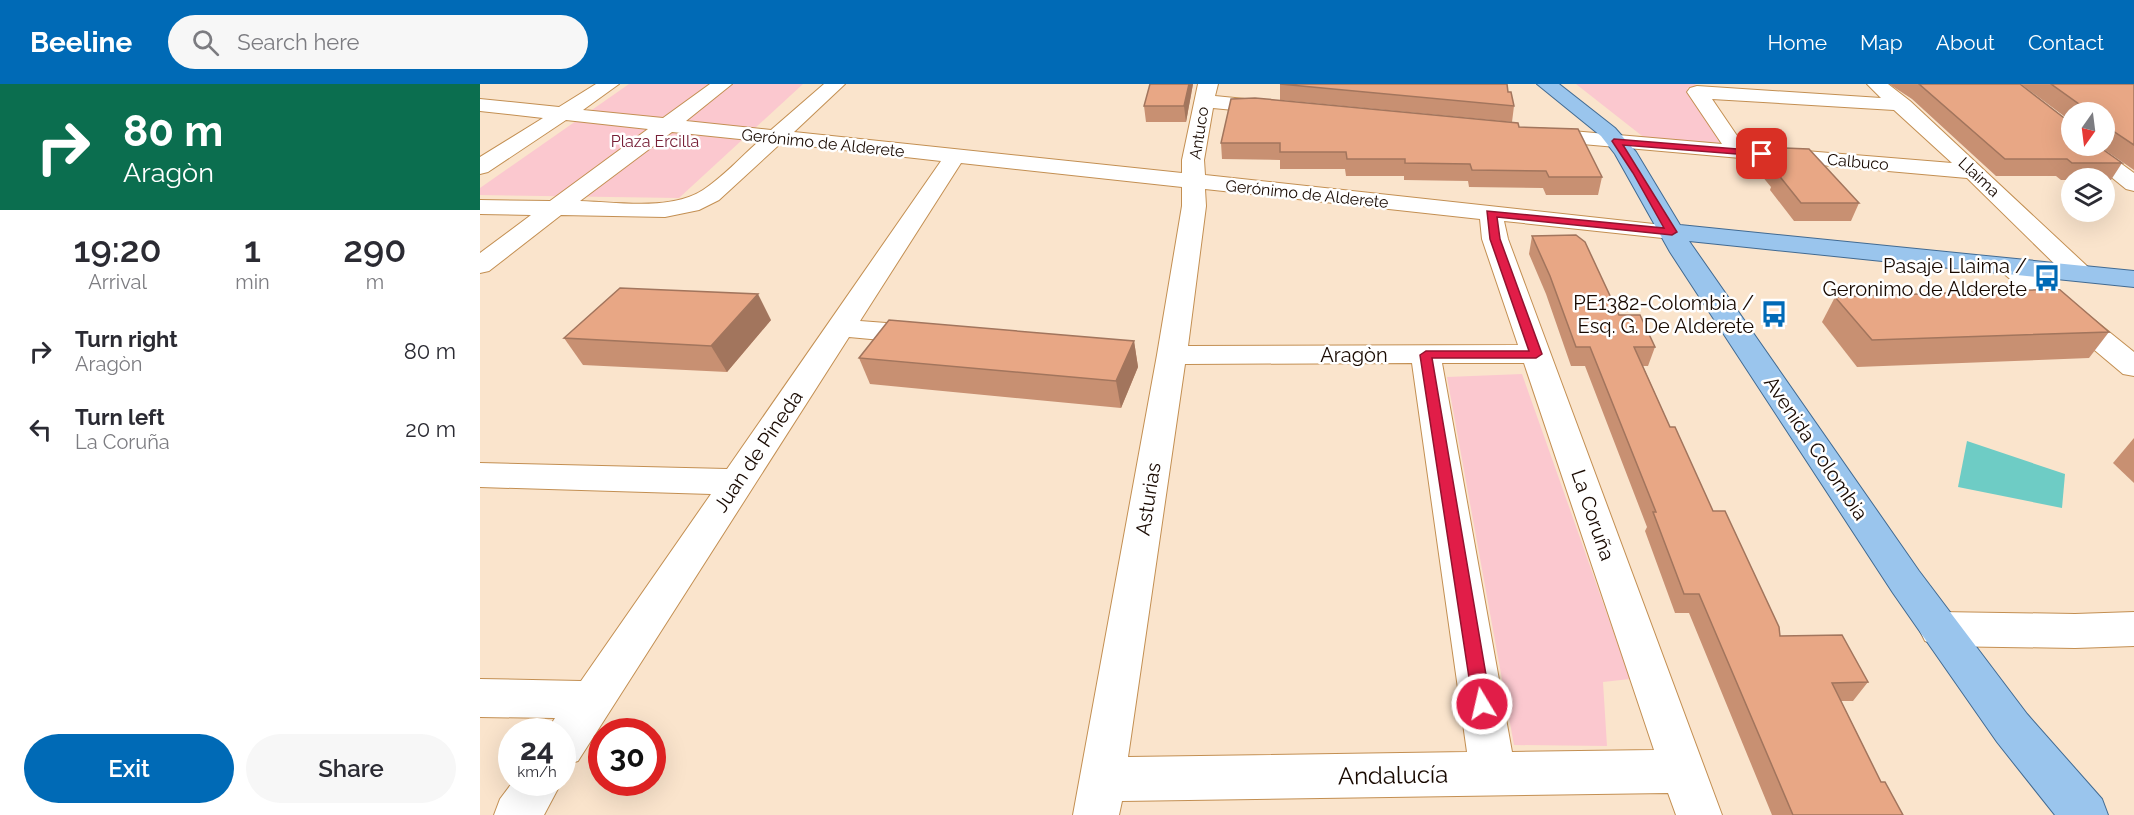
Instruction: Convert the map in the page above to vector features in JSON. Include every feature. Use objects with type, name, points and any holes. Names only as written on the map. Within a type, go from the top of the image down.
[{"type":"main road","name":"Avenida Colombia","points":[[1547,84],[1617,141],[1672,232],[1939,629],[2024,743],[2085,815]]},
{"type":"main road","name":"Gerónimo de Alderete","points":[[1672,232],[2134,279]]},
{"type":"street","points":[[480,166],[609,84]]},
{"type":"street","points":[[480,264],[722,84]]},
{"type":"street","points":[[480,207],[652,210],[691,205],[711,195],[835,84]]},
{"type":"street","name":"Llaima","points":[[1877,84],[1903,105],[2079,273]]},
{"type":"street","points":[[1738,152],[1697,92],[1903,105]]},
{"type":"street","points":[[1206,93],[1299,110]]},
{"type":"street","name":"Antuco","points":[[1194,182],[1193,160],[1206,93]]},
{"type":"street","name":"Gerónimo de Alderete","points":[[480,105],[1672,232]]},
{"type":"street","name":"Calbuco","points":[[1523,132],[1974,172]]},
{"type":"street","points":[[2097,156],[2134,184]]},
{"type":"street","name":"Juan de Pineda","points":[[576,725],[954,157]]},
{"type":"street","name":"Asturias","points":[[1099,797],[1172,355],[1194,206],[1194,182]]},
{"type":"street","name":"La Coruña","points":[[1491,213],[1495,239],[1699,815]]},
{"type":"street","points":[[480,238],[511,242]]},
{"type":"street","points":[[2012,267],[2134,367]]},
{"type":"street","points":[[840,328],[946,337]]},
{"type":"street","name":"Aragòn","points":[[1172,355],[1536,354]]},
{"type":"street","points":[[1426,355],[1493,774]]},
{"type":"street","points":[[480,475],[738,482]]},
{"type":"street","points":[[1939,629],[2076,631],[2134,629]]},
{"type":"street","points":[[480,698],[593,700]]},
{"type":"street","name":"Andalucía","points":[[1099,797],[1493,774],[1683,771]]},
{"type":"street","points":[[517,815],[529,796]]},
{"type":"green space","name":"Plaza Ercilla","points":[[629,84],[803,84],[679,198],[480,195],[480,188]]},
{"type":"green space","points":[[1576,84],[1695,84],[1698,88],[1687,88],[1727,146],[1646,139]]},
{"type":"green space","points":[[1522,374],[1630,679],[1603,682],[1607,746],[1514,745],[1447,377]]},
{"type":"water","points":[[1967,441],[2065,474],[2062,508],[1958,487]]},
{"type":"building","points":[[1150,84],[1189,84],[1184,106],[1144,106]]},
{"type":"building","points":[[1280,84],[1507,84],[1514,106]]},
{"type":"building","points":[[1919,84],[2020,84],[2061,116],[2061,156],[2112,156],[2122,163],[2072,163],[2067,159],[2005,159]]},
{"type":"building","points":[[2051,84],[2134,84],[2134,145],[2115,132],[2115,102],[2076,102]]},
{"type":"building","points":[[1255,98],[1518,123],[1519,127],[1578,129],[1602,177],[1549,177],[1546,171],[1472,170],[1470,164],[1405,163],[1405,159],[1347,159],[1346,152],[1280,152],[1280,143],[1221,143],[1231,99]]},
{"type":"building","points":[[1758,147],[1809,149],[1859,203],[1801,203],[1777,173],[1781,173]]},
{"type":"building","points":[[1576,235],[1585,242],[1619,315],[1640,315],[1655,347],[1634,347],[1670,427],[1675,427],[1713,511],[1725,511],[1779,627],[1780,636],[1842,635],[1868,682],[1832,683],[1881,782],[1885,782],[1903,815],[1793,815],[1699,594],[1684,594],[1653,512],[1656,512],[1590,347],[1576,347],[1550,276],[1532,236]]},
{"type":"building","points":[[620,288],[758,294],[711,346],[564,338]]},
{"type":"building","points":[[2059,289],[2109,332],[1872,340],[1835,297]]},
{"type":"building","points":[[889,320],[1134,341],[1116,381],[859,358]]},
{"type":"place","name":"Pasaje Llaima / Geronimo de Alderete","points":[[2047,278]]},
{"type":"place","name":"PE1382-Colombia / Esq. G. De Alderete","points":[[1774,314]]},
{"type":"route","points":[[1482,704],[1426,355],[1536,354],[1495,239],[1491,213],[1672,232],[1617,141],[1762,154]]}]
